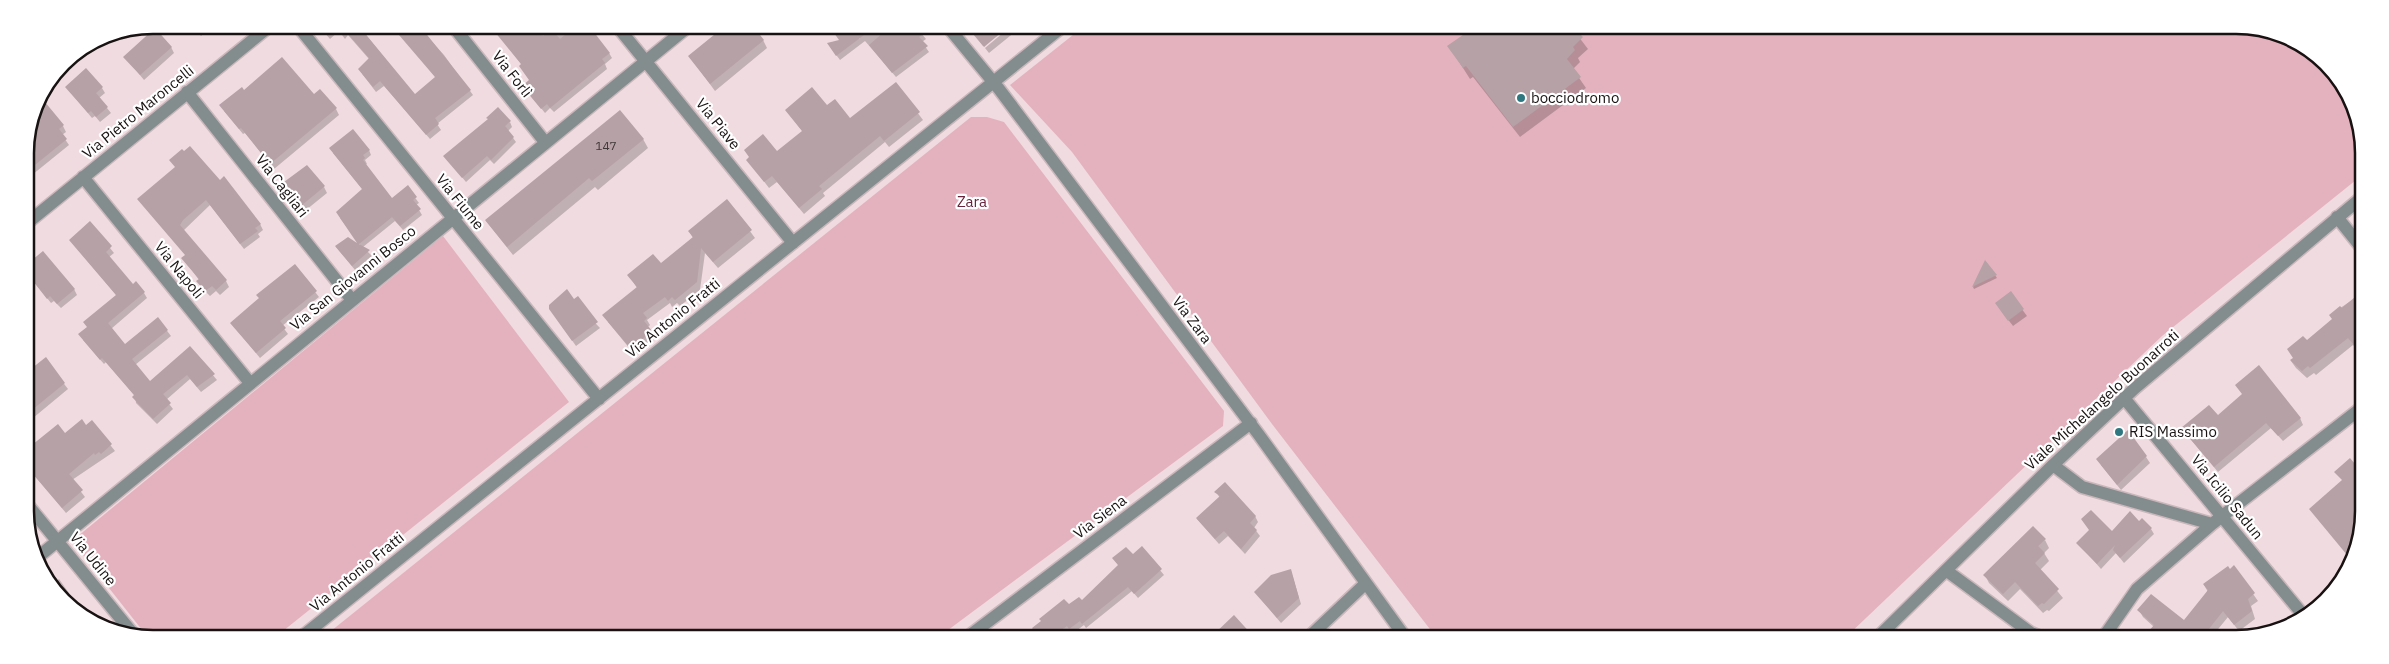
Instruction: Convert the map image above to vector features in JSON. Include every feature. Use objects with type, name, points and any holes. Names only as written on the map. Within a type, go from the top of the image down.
[{"type":"street","name":"Via Pietro Maroncelli","points":[[34,217],[260,34]]},
{"type":"street","name":"Via Fiume","points":[[304,34],[599,399]]},
{"type":"street","name":"Via Forlì","points":[[459,34],[545,142]]},
{"type":"street","name":"Via Piave","points":[[624,34],[793,243]]},
{"type":"street","name":"Via San Giovanni Bosco","points":[[42,553],[679,34]]},
{"type":"street","name":"Via Zara","points":[[954,34],[993,82],[1251,424],[1400,630]]},
{"type":"street","name":"Via Antonio Fratti","points":[[310,630],[1053,34]]},
{"type":"street","name":"Via Cagliari","points":[[187,92],[352,300]]},
{"type":"street","name":"Via Napoli","points":[[83,177],[250,383]]},
{"type":"street","name":"Viale Michelangelo Buonarroti","points":[[1885,630],[2124,398],[2355,203]]},
{"type":"street","points":[[2337,217],[2355,240]]},
{"type":"street","name":"Via Icilio Sadun","points":[[2124,398],[2217,520],[2300,611]]},
{"type":"street","points":[[2109,630],[2137,589],[2217,520],[2355,413]]},
{"type":"street","name":"Via Siena","points":[[977,630],[1251,424]]},
{"type":"street","points":[[2053,465],[2082,487],[2217,520]]},
{"type":"street","name":"Via Udine","points":[[34,513],[128,627]]},
{"type":"street","points":[[1947,571],[2027,630]]},
{"type":"street","points":[[1316,630],[1365,584]]},
{"type":"green space","points":[[1074,34],[2252,35],[2289,46],[2315,63],[2331,80],[2346,107],[2353,130],[2355,181],[2162,336],[1853,630],[1431,630],[1272,424],[1072,152],[1010,85]]},
{"type":"green space","name":"Zara","points":[[971,117],[987,117],[1004,122],[1224,411],[1223,426],[948,630],[332,630]]},
{"type":"green space","points":[[443,236],[569,402],[284,630],[142,630],[72,541]]},
{"type":"building","points":[[148,34],[160,34],[172,47],[140,75],[123,57]]},
{"type":"building","points":[[348,34],[365,34],[415,94],[435,77],[399,35],[426,34],[471,90],[435,118],[439,124],[426,135],[380,81],[373,87],[358,69],[369,58]]},
{"type":"building","points":[[497,34],[541,34],[543,36],[545,34],[556,34],[560,39],[566,34],[595,34],[610,53],[602,59],[605,63],[550,108],[547,104],[541,109],[522,86],[529,80],[519,66],[521,64]]},
{"type":"building","points":[[715,34],[759,34],[764,40],[710,84],[688,56]]},
{"type":"building","points":[[835,34],[865,34],[836,56],[827,43],[839,40]]},
{"type":"building","points":[[882,34],[923,34],[919,37],[928,46],[892,73],[869,45]]},
{"type":"building","points":[[974,34],[1000,34],[984,47]]},
{"type":"building","name":"bocciodromo","points":[[1464,34],[1580,34],[1583,37],[1573,47],[1575,50],[1567,59],[1581,77],[1513,127],[1466,66],[1463,68],[1447,46]]},
{"type":"building","points":[[282,57],[314,94],[320,89],[337,108],[270,164],[241,128],[239,129],[219,105],[242,87],[244,90]]},
{"type":"building","points":[[86,68],[103,87],[96,93],[108,107],[96,117],[91,111],[88,113],[65,87]]},
{"type":"building","points":[[896,82],[920,112],[884,141],[880,136],[819,186],[822,189],[799,208],[772,176],[764,182],[746,160],[749,157],[744,150],[763,134],[777,151],[802,131],[785,110],[812,87],[827,105],[835,99],[850,118]]},
{"type":"building","points":[[45,102],[64,125],[59,129],[67,139],[34,166],[35,137]]},
{"type":"building","points":[[498,107],[511,121],[505,126],[514,137],[491,160],[487,156],[462,178],[443,156],[488,119],[486,118]]},
{"type":"building","points":[[620,110],[644,139],[592,181],[589,178],[507,247],[485,220]]},
{"type":"building","points":[[353,129],[370,150],[363,155],[365,158],[363,160],[392,198],[408,185],[417,197],[413,200],[421,209],[400,226],[392,217],[359,244],[370,250],[352,266],[335,246],[348,237],[357,243],[336,212],[362,189],[329,148]]},
{"type":"building","points":[[190,146],[220,180],[224,176],[261,224],[255,228],[258,231],[240,244],[206,200],[183,220],[180,225],[227,280],[216,290],[212,286],[205,291],[196,281],[199,279],[181,258],[185,255],[137,199],[175,167],[169,160],[182,149],[184,151]]},
{"type":"building","points":[[307,165],[325,186],[302,205],[284,182]]},
{"type":"building","points":[[727,199],[752,230],[713,262],[701,248],[697,282],[675,300],[672,297],[668,301],[665,297],[643,313],[647,318],[644,321],[652,331],[631,349],[602,315],[637,287],[627,275],[653,254],[661,263],[693,237],[688,231]]},
{"type":"building","points":[[90,221],[112,246],[106,252],[133,284],[136,281],[145,292],[108,323],[125,344],[158,317],[168,330],[132,359],[150,381],[190,346],[215,374],[197,387],[187,375],[163,394],[171,403],[153,419],[132,397],[134,395],[102,358],[100,360],[78,334],[87,327],[83,322],[116,295],[69,240]]},
{"type":"building","points":[[43,251],[75,289],[57,304],[50,296],[47,299],[34,282],[34,258]]},
{"type":"building","points":[[1985,260],[1997,275],[1972,287]]},
{"type":"building","points":[[295,264],[317,291],[280,321],[286,328],[256,353],[230,323],[259,298],[256,295]]},
{"type":"building","points":[[567,289],[574,299],[578,296],[598,322],[572,341],[549,309],[549,305]]},
{"type":"building","points":[[2011,291],[2024,309],[2008,321],[1995,303]]},
{"type":"building","points":[[2355,297],[2355,346],[2348,338],[2310,368],[2308,366],[2302,371],[2290,360],[2293,358],[2287,349],[2303,336],[2307,340],[2332,319],[2329,315],[2340,306],[2342,308]]},
{"type":"building","points":[[46,357],[65,383],[34,408],[34,366]]},
{"type":"building","points":[[2259,365],[2301,418],[2278,436],[2266,423],[2214,467],[2181,428],[2209,405],[2218,415],[2242,394],[2235,385]]},
{"type":"building","points":[[82,419],[86,425],[92,420],[112,444],[101,454],[99,452],[95,455],[94,453],[69,474],[83,490],[62,508],[34,475],[34,443],[58,424],[65,433]]},
{"type":"building","points":[[2128,430],[2147,456],[2117,485],[2096,459]]},
{"type":"building","points":[[2350,458],[2355,464],[2354,527],[2347,555],[2309,509],[2342,480],[2334,472]]},
{"type":"building","points":[[1225,482],[1256,516],[1250,523],[1257,530],[1241,549],[1224,531],[1215,539],[1196,518],[1220,496],[1214,492]]},
{"type":"building","points":[[2091,510],[2112,531],[2130,511],[2139,521],[2142,518],[2152,528],[2120,558],[2113,550],[2115,545],[2097,564],[2076,543],[2089,530],[2081,519]]},
{"type":"building","points":[[2033,526],[2046,539],[2038,546],[2045,553],[2035,563],[2059,589],[2044,604],[2042,603],[2038,606],[2015,582],[2003,594],[1983,575]]},
{"type":"building","points":[[1142,546],[1162,569],[1134,594],[1128,587],[1082,624],[1080,621],[1069,629],[1067,626],[1061,630],[1034,630],[1032,628],[1041,621],[1039,619],[1064,599],[1069,604],[1079,597],[1082,600],[1118,565],[1112,558],[1126,547],[1133,554]]},
{"type":"building","points":[[2234,565],[2255,593],[2248,599],[2252,611],[2234,625],[2223,611],[2208,630],[2150,630],[2154,625],[2137,610],[2151,594],[2184,620],[2208,590],[2203,584],[2228,566],[2230,569]]},
{"type":"building","points":[[1291,569],[1299,598],[1277,618],[1254,592],[1271,575]]},
{"type":"building","points":[[1234,615],[1248,630],[1218,630]]},
{"type":"place","name":"bocciodromo","points":[[1521,98]]},
{"type":"place","name":"RIS Massimo","points":[[2119,432]]}]
